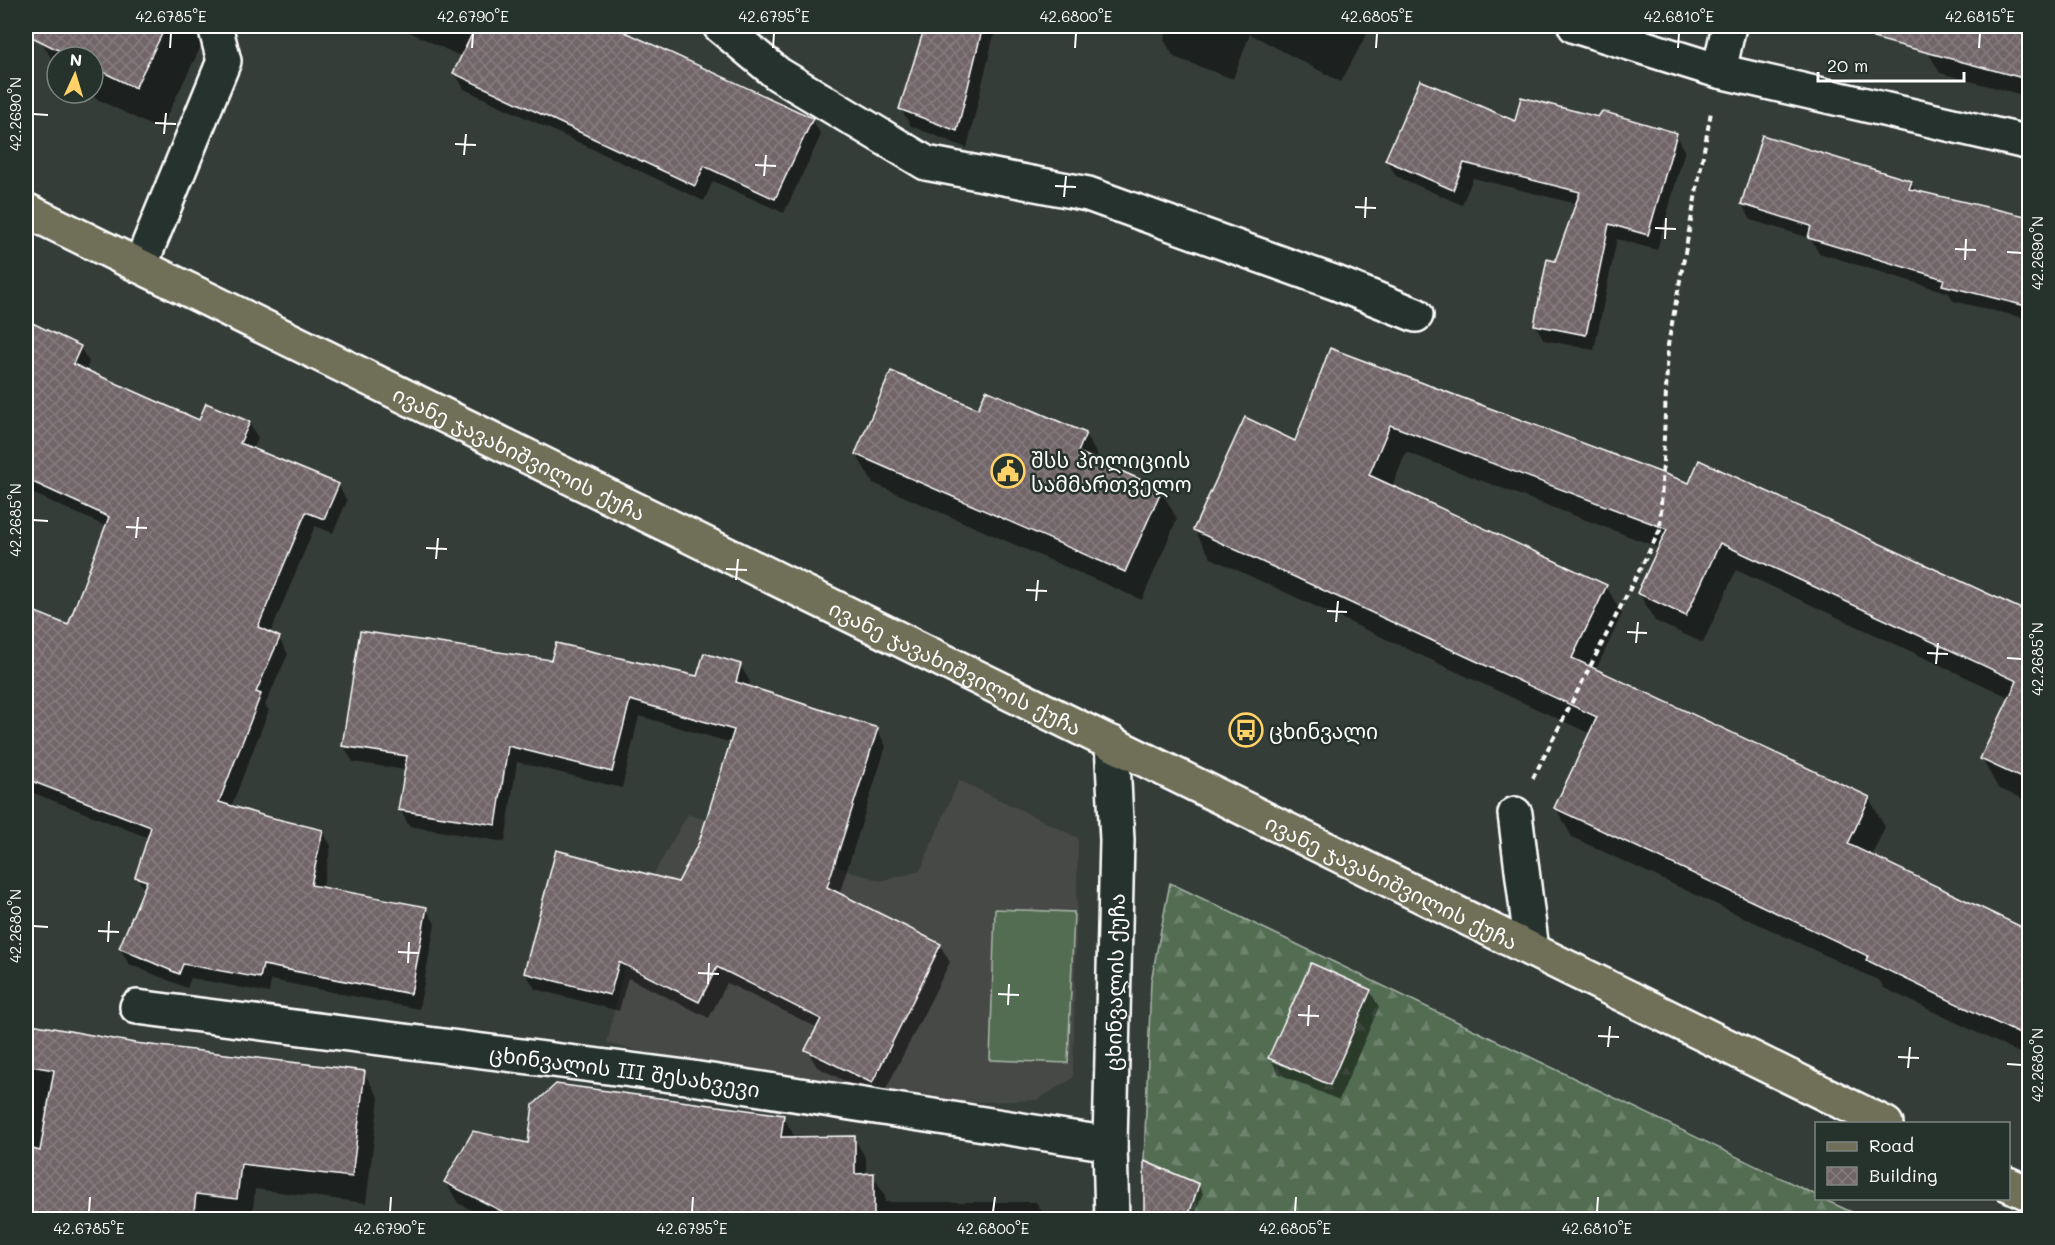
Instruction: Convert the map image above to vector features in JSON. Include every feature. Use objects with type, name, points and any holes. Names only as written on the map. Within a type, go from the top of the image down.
[{"type":"main road","name":"ივანე ჯავახიშვილის ქუჩა","points":[[27,214],[140,266],[1882,1122]]},
{"type":"main road","points":[[2010,1185],[2030,1194]]},
{"type":"street","points":[[140,266],[224,61],[215,26]]},
{"type":"street","points":[[720,26],[778,74],[926,163],[1088,194],[1336,283],[1416,315]]},
{"type":"street","points":[[1575,26],[1719,70],[2030,143]]},
{"type":"street","points":[[1719,70],[1729,26]]},
{"type":"street","name":"ცხინვალის ქუჩა","points":[[1112,743],[1117,840],[1110,1144],[1112,1220]]},
{"type":"street","points":[[1515,814],[1532,950]]},
{"type":"street","name":"ცხინვალის III შესახვევი","points":[[137,1007],[686,1077],[1110,1144]]},
{"type":"path","points":[[1515,814],[1660,530],[1668,345],[1719,70]]},
{"type":"shaded area","points":[[959,780],[1078,838],[1073,1078],[1037,1100],[859,1106],[607,1043],[639,900],[688,814],[880,881],[920,871]]},
{"type":"green space","points":[[1170,883],[1815,1195],[1815,1200],[1825,1200],[1867,1219],[1187,1219],[1199,1184],[1144,1161],[1151,981]]},
{"type":"green space","points":[[995,909],[1074,912],[1068,1063],[990,1060]]},
{"type":"building","points":[[26,26],[166,26],[135,88],[105,73],[105,45],[48,45],[26,34]]},
{"type":"building","points":[[476,26],[612,26],[813,118],[775,199],[704,166],[695,186],[453,73]]},
{"type":"building","points":[[925,26],[983,26],[957,131],[899,109]]},
{"type":"building","points":[[1875,26],[2030,26],[2030,80],[1873,38]]},
{"type":"building","points":[[1420,80],[1515,121],[1521,97],[1598,117],[1602,111],[1677,133],[1648,235],[1609,224],[1586,335],[1534,325],[1547,259],[1555,261],[1580,192],[1464,163],[1453,190],[1385,160]]},
{"type":"building","points":[[1762,135],[1912,181],[1909,189],[2030,217],[2030,307],[1942,285],[1944,279],[1808,238],[1811,226],[1741,204]]},
{"type":"building","points":[[26,320],[81,346],[73,364],[199,420],[206,403],[250,422],[240,443],[339,484],[324,519],[306,512],[258,627],[280,637],[256,692],[261,694],[219,802],[323,830],[311,885],[427,907],[411,994],[263,965],[260,978],[183,964],[179,974],[119,948],[147,881],[135,877],[151,827],[26,779],[26,608],[68,625],[109,517],[26,479]]},
{"type":"building","points":[[1330,348],[1689,483],[1699,460],[2030,613],[2030,782],[1980,759],[2017,681],[1720,543],[1686,616],[1637,593],[1667,529],[1390,425],[1369,475],[1607,585],[1572,658],[1870,797],[1848,844],[2030,931],[2030,1039],[1866,960],[1868,956],[1554,808],[1597,717],[1193,530],[1245,417],[1295,441]]},
{"type":"building","name":"შსს პოლიციის სამმართველო","points":[[891,371],[978,409],[986,390],[1086,433],[1078,452],[1162,489],[1125,572],[855,454]]},
{"type":"building","points":[[360,631],[551,660],[556,643],[697,676],[704,653],[741,664],[736,682],[878,728],[827,887],[941,944],[872,1083],[805,1050],[821,1019],[717,967],[699,1002],[619,962],[610,995],[524,973],[556,850],[678,882],[699,842],[734,730],[630,700],[612,772],[508,746],[496,825],[398,810],[407,756],[342,746]]},
{"type":"building","points":[[1311,963],[1371,990],[1330,1085],[1268,1058]]},
{"type":"building","points":[[26,1023],[135,1043],[365,1071],[352,1177],[241,1164],[237,1199],[196,1194],[193,1220],[26,1220],[26,1170],[29,1148],[40,1151],[54,1070],[26,1065]]},
{"type":"building","points":[[556,1084],[784,1115],[781,1137],[855,1136],[855,1174],[874,1173],[874,1220],[519,1220],[444,1182],[473,1131],[528,1143],[533,1105]]},
{"type":"building","points":[[1144,1161],[1199,1184],[1187,1220],[1144,1220]]},
{"type":"place","name":"შსს პოლიციის სამმართველო","points":[[1008,471]]},
{"type":"place","name":"ცხინვალი","points":[[1246,730]]}]
